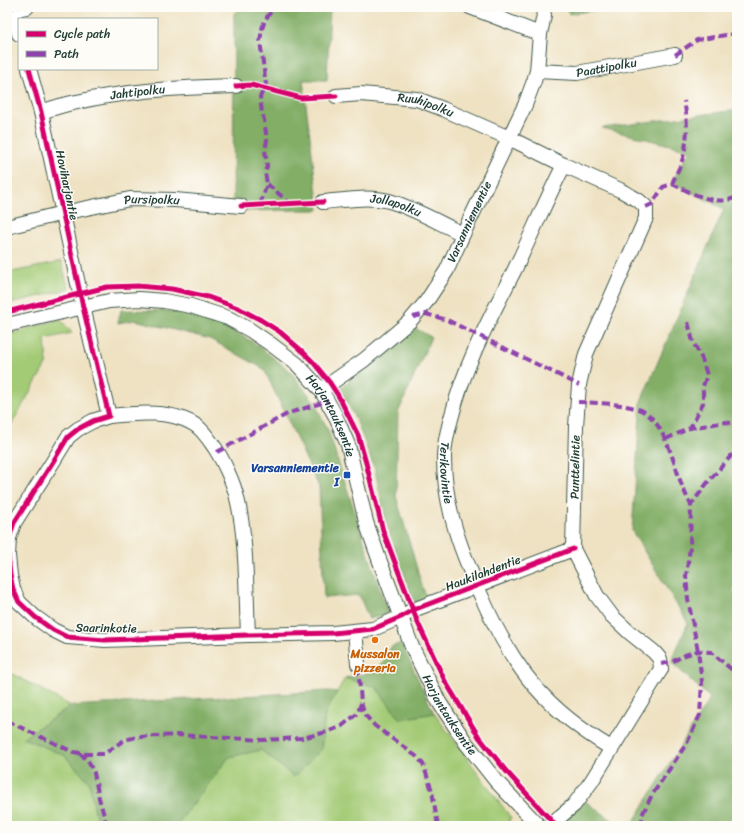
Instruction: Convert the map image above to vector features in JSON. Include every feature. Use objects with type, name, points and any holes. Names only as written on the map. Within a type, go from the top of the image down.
[{"type":"street","points":[[18,31],[10,11],[27,7]]},
{"type":"street","points":[[470,7],[540,34]]},
{"type":"street","name":"Varsanniementie","points":[[321,390],[364,360],[410,321],[426,302],[447,270],[525,104],[537,71],[540,34],[544,15],[542,7]]},
{"type":"street","name":"Paattipolku","points":[[537,71],[577,73],[675,55]]},
{"type":"street","name":"Hoviharjantie","points":[[29,70],[41,112],[83,307]]},
{"type":"street","name":"Jahtipolku","points":[[41,112],[76,102],[103,97],[187,87],[236,86]]},
{"type":"street","name":"Ruuhipolku","points":[[336,96],[361,94],[417,99],[509,138]]},
{"type":"street","name":"Punttelintie","points":[[509,138],[638,200],[646,207],[646,218],[586,354],[579,385],[576,426],[573,549],[597,596],[608,611],[629,632],[654,652],[660,659],[661,669],[591,782],[574,805],[549,826]]},
{"type":"street","name":"Terikovintie","points":[[564,165],[482,334],[462,380],[447,433],[444,456],[445,489],[456,535],[476,586],[497,631],[526,678],[560,714],[598,741],[611,748]]},
{"type":"street","name":"Pursipolku","points":[[7,227],[63,213],[130,199],[175,200],[241,206]]},
{"type":"street","name":"Jollapolku","points":[[323,202],[368,199],[388,201],[405,207],[463,234]]},
{"type":"street","name":"Harjantauksentie","points":[[7,324],[109,301],[139,299],[164,301],[191,306],[228,318],[250,330],[297,364],[321,390],[335,415],[348,445],[366,522],[412,647],[439,702],[466,743],[496,781],[538,826]]},
{"type":"street","points":[[83,307],[109,416]]},
{"type":"street","name":"Saarinkotie","points":[[248,634],[241,521],[237,496],[221,457],[208,438],[198,427],[186,420],[150,413],[109,416],[93,421],[78,429],[68,437],[14,523],[9,538],[8,556],[10,575],[13,589],[19,602],[34,618],[54,630],[67,637],[105,640],[248,634],[333,633],[373,629],[401,617]]},
{"type":"street","name":"Haukilahdentie","points":[[401,617],[413,610],[573,549]]},
{"type":"street","points":[[354,631],[358,664]]},
{"type":"green space","points":[[241,7],[330,7],[327,80],[303,80],[319,210],[233,211],[234,14]]},
{"type":"green space","points":[[567,7],[615,7],[569,14]]},
{"type":"green space","points":[[737,110],[737,573],[733,592],[737,596],[737,826],[631,826],[710,698],[671,662],[688,623],[632,531],[641,401],[724,209],[672,182],[690,150],[602,128]]},
{"type":"green space","points":[[61,262],[69,289],[7,304],[7,273]]},
{"type":"green space","points":[[121,310],[172,311],[220,324],[253,342],[289,370],[313,400],[328,430],[388,614],[369,619],[359,595],[324,598],[319,487],[264,369],[210,339],[135,320],[118,323]]},
{"type":"green space","points":[[60,319],[72,333],[45,339],[47,363],[7,432],[7,335]]},
{"type":"green space","points":[[413,327],[431,337],[398,413],[396,496],[422,586],[427,598],[415,604],[387,526],[375,470],[357,422],[340,388],[392,350]]},
{"type":"green space","points":[[401,643],[434,713],[400,719],[376,687],[345,678],[378,671],[391,647]]},
{"type":"green space","points":[[7,671],[71,706],[23,738],[64,755],[90,782],[98,826],[7,826]]},
{"type":"green space","points":[[345,678],[376,687],[400,719],[434,713],[511,818],[507,826],[176,826],[229,757],[261,750],[294,777],[321,750],[325,713]]},
{"type":"green space","points":[[328,691],[337,692],[325,713],[321,750],[294,777],[261,750],[229,757],[176,826],[98,826],[89,782],[64,755],[23,738],[71,706]]},
{"type":"green space","points":[[583,800],[621,826],[561,826]]},
{"type":"marked path","points":[[260,205],[267,184],[265,172],[267,166],[265,150],[267,140],[260,97],[266,85],[260,41],[265,20],[274,7]]},
{"type":"marked path","points":[[675,55],[697,40],[737,33]]},
{"type":"marked path","points":[[672,184],[682,161],[685,146],[687,123],[684,101]]},
{"type":"marked path","points":[[267,184],[290,203]]},
{"type":"marked path","points":[[646,207],[652,204],[663,187],[672,184],[696,195],[712,200],[728,200],[737,197]]},
{"type":"marked path","points":[[413,317],[426,314],[447,320],[579,385]]},
{"type":"marked path","points":[[688,322],[693,342],[702,359],[707,375],[703,386],[703,403],[690,428]]},
{"type":"marked path","points":[[217,452],[289,413],[328,401]]},
{"type":"marked path","points":[[578,402],[623,406],[638,409],[647,413],[661,431],[682,486],[691,505]]},
{"type":"marked path","points":[[666,439],[690,428],[726,422],[737,425]]},
{"type":"marked path","points":[[642,826],[642,815],[652,795],[687,743],[700,715],[702,682],[698,651],[688,599],[686,576],[690,548],[691,505],[708,482],[737,449]]},
{"type":"marked path","points":[[661,664],[672,662],[685,655],[698,651],[711,652],[737,674]]},
{"type":"marked path","points":[[7,721],[73,752],[86,754],[104,754],[124,740],[137,737],[179,735],[262,740],[302,738],[327,732],[342,726],[358,713],[361,703],[358,664]]},
{"type":"marked path","points":[[361,703],[365,715],[375,726],[416,756],[423,764],[432,791],[438,826]]},
{"type":"marked path","points":[[79,753],[88,761],[94,773],[107,826]]},
{"type":"cycle path","points":[[29,70],[41,112],[83,307],[109,416],[93,421],[78,429],[68,437],[14,523],[9,538],[8,556],[13,589],[19,602],[35,617],[53,630],[67,637],[105,640],[333,633],[373,629],[413,610],[573,549]]},
{"type":"cycle path","points":[[236,86],[251,85],[301,98],[336,96]]},
{"type":"cycle path","points":[[241,206],[323,202]]},
{"type":"cycle path","points":[[7,312],[107,287],[138,286],[172,289],[208,297],[238,308],[280,332],[303,352],[330,383],[339,397],[358,435],[383,531],[418,623],[445,681],[479,737],[506,771],[556,826]]},
{"type":"place","name":"Varsanniementie I","points":[[347,475]]},
{"type":"place","name":"Mussalon pizzeria","points":[[375,640]]}]
